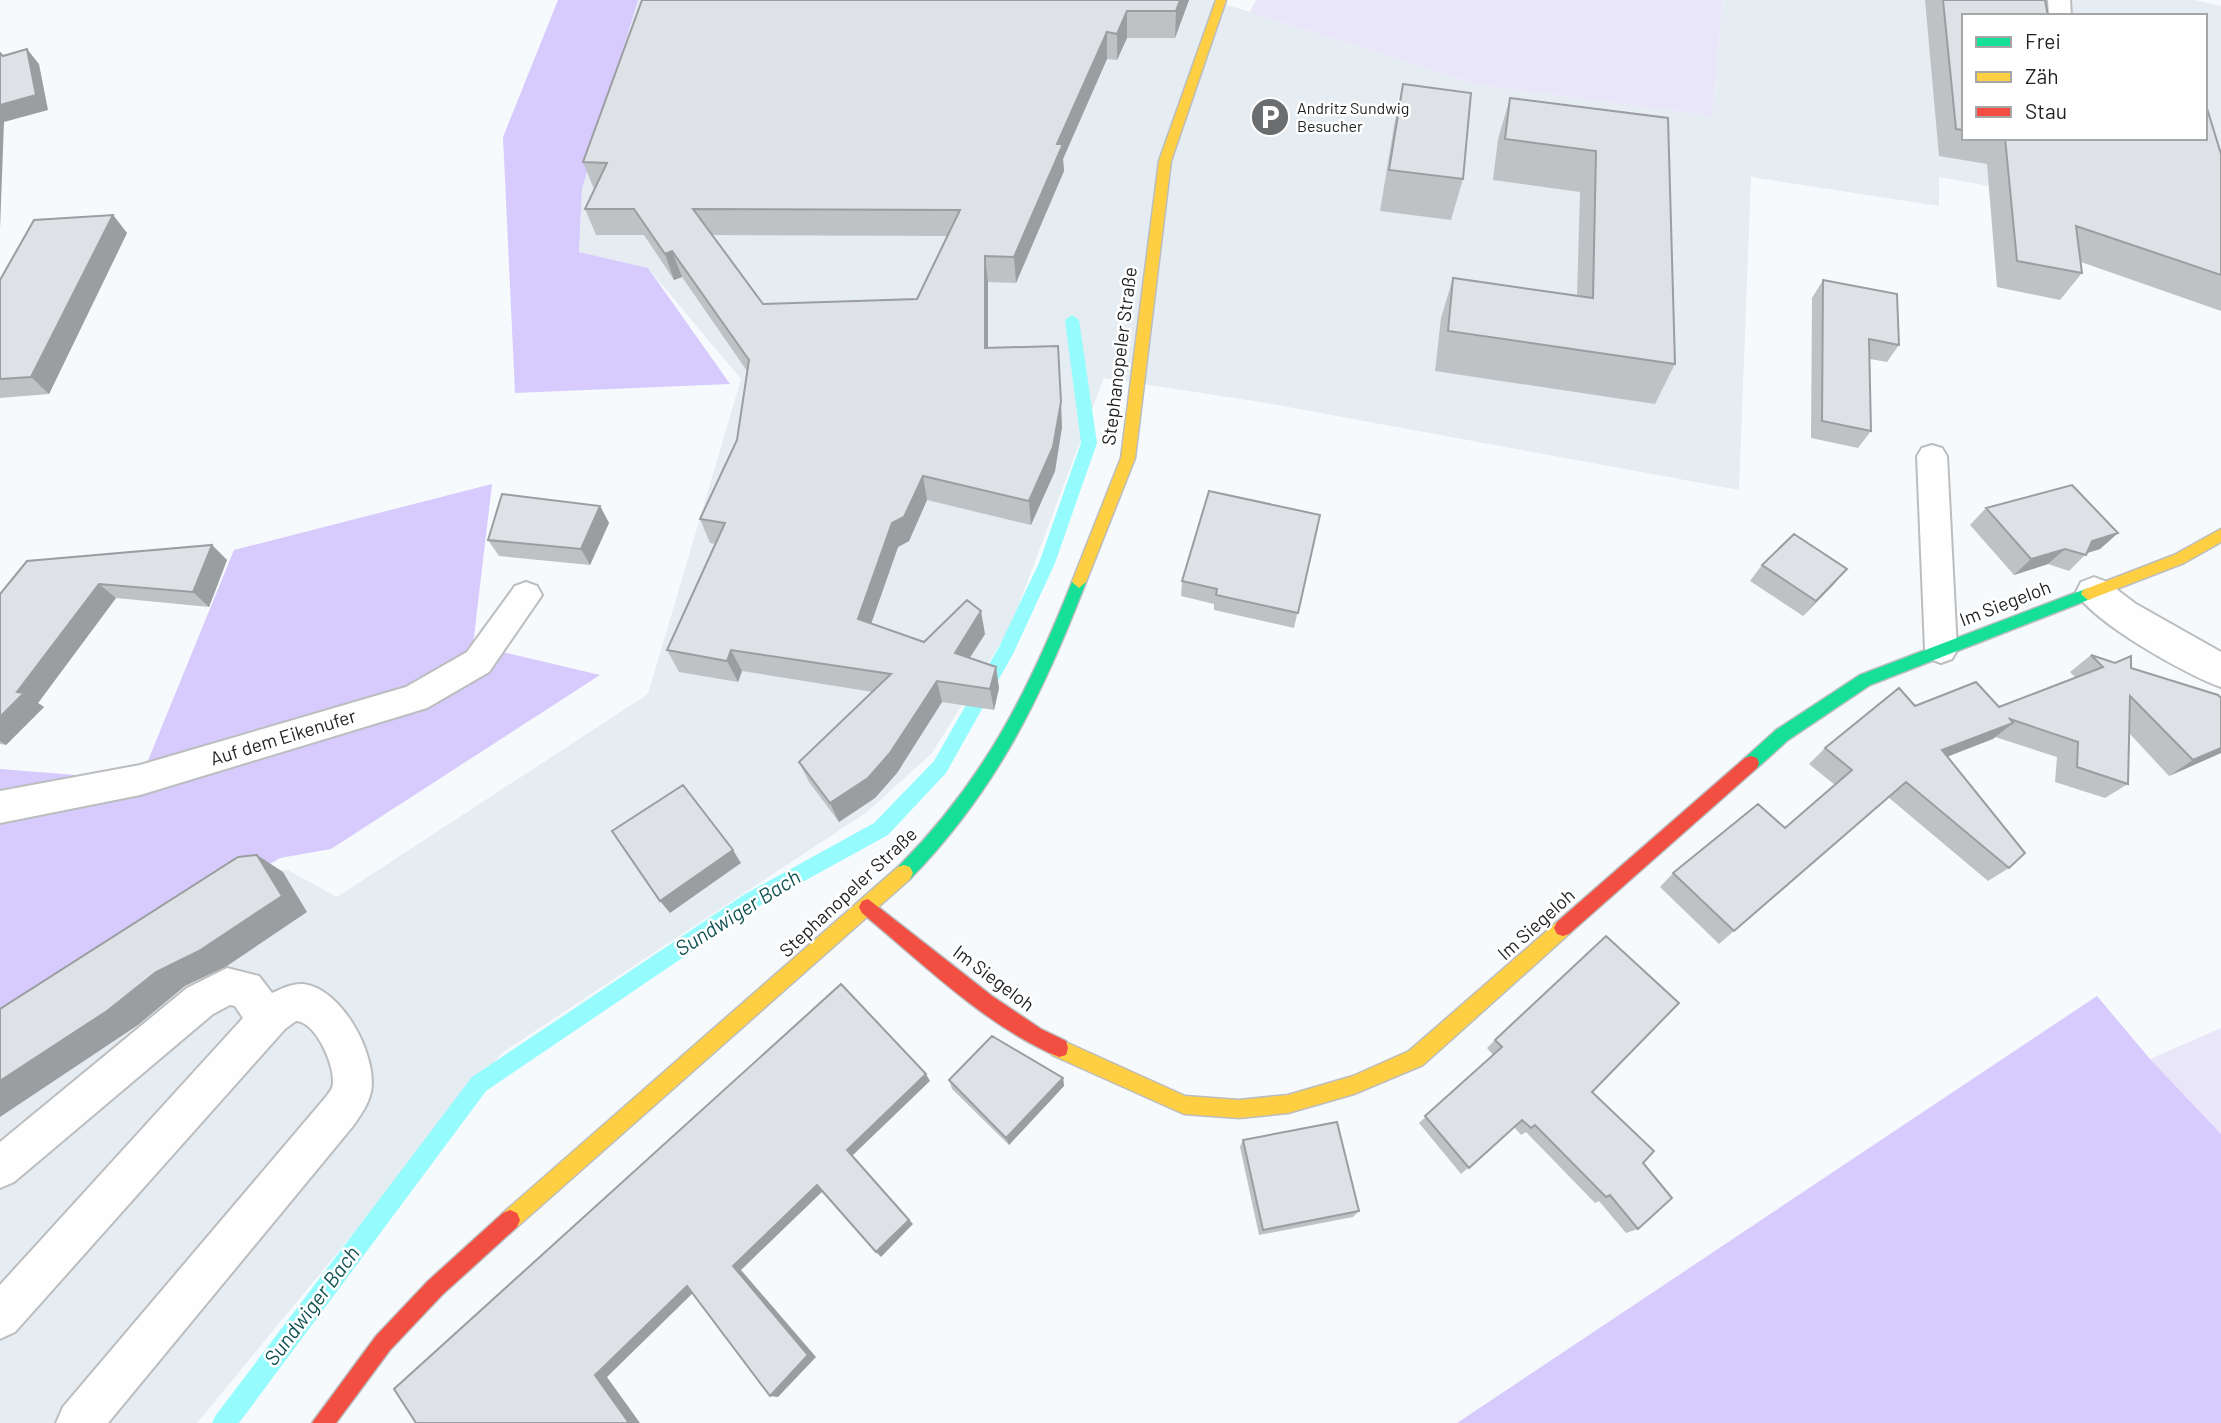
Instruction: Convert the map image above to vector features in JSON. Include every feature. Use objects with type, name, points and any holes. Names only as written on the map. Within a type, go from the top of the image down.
[{"type":"street","name":"Stephanopeler Straße","points":[[323,1423],[383,1343],[435,1288],[628,1115],[868,907],[923,856],[965,805],[1014,726],[1053,650],[1128,458],[1165,161],[1221,0]]},
{"type":"street","name":"Im Siegeloh","points":[[868,907],[976,993],[1044,1041],[1184,1105],[1239,1109],[1288,1104],[1354,1085],[1416,1058],[1782,736],[1865,680],[2179,559],[2221,535]]},
{"type":"street","points":[[2094,592],[2123,615],[2221,671]]},
{"type":"lane","points":[[1932,456],[1941,650]]},
{"type":"lane","name":"Auf dem Eikenufer","points":[[0,807],[140,780],[415,698],[478,663],[526,595]]},
{"type":"lane","points":[[0,1168],[200,1001],[227,986],[246,989],[267,1020]]},
{"type":"lane","points":[[0,1317],[280,1008],[297,1002],[310,1004],[330,1023],[344,1049],[351,1070],[351,1094],[339,1112],[79,1423]]},
{"type":"shaded area","points":[[558,0],[638,0],[582,189],[579,252],[648,268],[730,384],[515,393],[503,137]]},
{"type":"shaded area","points":[[638,0],[1212,0],[1479,85],[1712,116],[1723,0],[2195,0],[2221,6],[2221,228],[1939,177],[1939,206],[1751,177],[1739,490],[1260,402],[1104,378],[1010,628],[932,753],[867,812],[502,1053],[197,1423],[0,1423],[0,1022],[258,871],[288,870],[337,897],[648,694],[741,379],[648,268],[579,252],[582,189]]},
{"type":"shaded area","points":[[1256,0],[1723,0],[1712,116],[1479,85],[1250,12]]},
{"type":"shaded area","points":[[492,484],[473,645],[600,675],[331,849],[280,858],[0,1022],[0,769],[140,780],[234,550]]},
{"type":"shaded area","points":[[2097,996],[2150,1059],[2221,1134],[2221,1423],[1457,1423]]},
{"type":"shaded area","points":[[2221,1028],[2221,1134],[2150,1059]]},
{"type":"building","points":[[642,0],[1180,0],[1176,11],[1127,11],[1117,34],[1107,32],[1057,144],[1063,144],[1014,257],[985,256],[985,348],[1058,346],[1061,402],[1053,447],[1029,501],[923,476],[904,517],[892,523],[858,619],[924,642],[967,600],[981,611],[955,653],[996,667],[990,689],[937,681],[890,753],[868,778],[830,803],[799,762],[891,674],[731,650],[727,661],[667,650],[725,523],[700,519],[737,440],[749,360],[672,251],[665,254],[634,209],[585,209],[607,163],[583,162]],"holes":[[[693,209],[960,210],[917,299],[763,304]]]},
{"type":"building","points":[[1943,0],[2045,0],[2048,14],[1962,14],[1962,130],[1956,129]]},
{"type":"building","points":[[27,49],[36,95],[0,105],[0,53],[3,56]]},
{"type":"building","points":[[1403,84],[1471,93],[1463,179],[1389,170]]},
{"type":"building","points":[[1510,98],[1668,118],[1675,364],[1448,331],[1453,278],[1593,298],[1596,151],[1505,139]]},
{"type":"building","points":[[2207,108],[2221,154],[2221,275],[2076,226],[2082,273],[2017,261],[2005,140],[2207,140]]},
{"type":"building","points":[[113,215],[31,377],[0,379],[0,280],[34,220]]},
{"type":"building","points":[[1823,280],[1897,294],[1899,345],[1869,339],[1871,431],[1822,421]]},
{"type":"building","points":[[2072,485],[2118,533],[2092,541],[2086,555],[2065,549],[2031,559],[1986,508]]},
{"type":"building","points":[[1209,491],[1320,515],[1298,613],[1216,595],[1217,589],[1182,581]]},
{"type":"building","points":[[502,494],[600,506],[581,549],[488,540]]},
{"type":"building","points":[[1794,534],[1847,569],[1816,601],[1762,565]]},
{"type":"building","points":[[212,545],[193,592],[99,584],[17,692],[24,693],[0,717],[0,594],[27,561]]},
{"type":"building","points":[[2091,655],[2115,663],[2131,656],[2131,668],[2218,695],[2221,698],[2221,748],[2193,760],[2130,696],[2128,784],[2077,767],[2078,742],[2010,719],[2013,723],[1942,750],[2025,853],[2009,868],[1906,782],[1734,931],[1673,873],[1758,804],[1785,828],[1852,770],[1825,748],[1899,688],[1915,706],[1976,682],[1999,707],[2103,667]]},
{"type":"building","points":[[683,785],[733,850],[660,901],[612,831]]},
{"type":"building","points":[[257,855],[282,896],[199,951],[156,972],[107,1011],[0,1081],[0,1009],[238,857]]},
{"type":"building","points":[[1606,936],[1679,1003],[1592,1092],[1654,1151],[1643,1163],[1672,1198],[1638,1229],[1610,1195],[1606,1197],[1535,1125],[1531,1128],[1522,1120],[1469,1168],[1425,1116],[1502,1047],[1495,1040]]},
{"type":"building","points":[[841,984],[926,1074],[847,1150],[909,1220],[876,1252],[817,1185],[733,1266],[808,1355],[770,1396],[687,1286],[595,1375],[629,1423],[416,1423],[394,1389]]},
{"type":"building","points":[[992,1036],[1063,1078],[1006,1138],[949,1080]]},
{"type":"building","points":[[1337,1122],[1359,1211],[1263,1230],[1243,1140]]},
{"type":"waterway","name":"Sundwiger Bach","points":[[224,1423],[479,1084],[752,900],[881,829],[940,767],[1007,649],[1047,563],[1089,443],[1072,320]]},
{"type":"traffic: fast","points":[[904,873],[934,843],[986,775],[1047,661],[1079,582]]},
{"type":"traffic: fast","points":[[1751,763],[1782,735],[1865,680],[2088,594]]},
{"type":"traffic: slow","points":[[1079,582],[1128,458],[1165,161],[1221,0]]},
{"type":"traffic: slow","points":[[2088,594],[2179,559],[2221,535]]},
{"type":"traffic: slow","points":[[510,1220],[904,873]]},
{"type":"traffic: slow","points":[[1059,1048],[1184,1105],[1239,1109],[1288,1104],[1354,1085],[1416,1058],[1563,928]]},
{"type":"traffic: jam","points":[[1563,928],[1751,763]]},
{"type":"traffic: jam","points":[[868,907],[985,1002],[1059,1048]]},
{"type":"traffic: jam","points":[[323,1423],[383,1343],[435,1288],[510,1220]]},
{"type":"place","name":"Andritz Sundwig Besucher","points":[[1270,117]]}]
